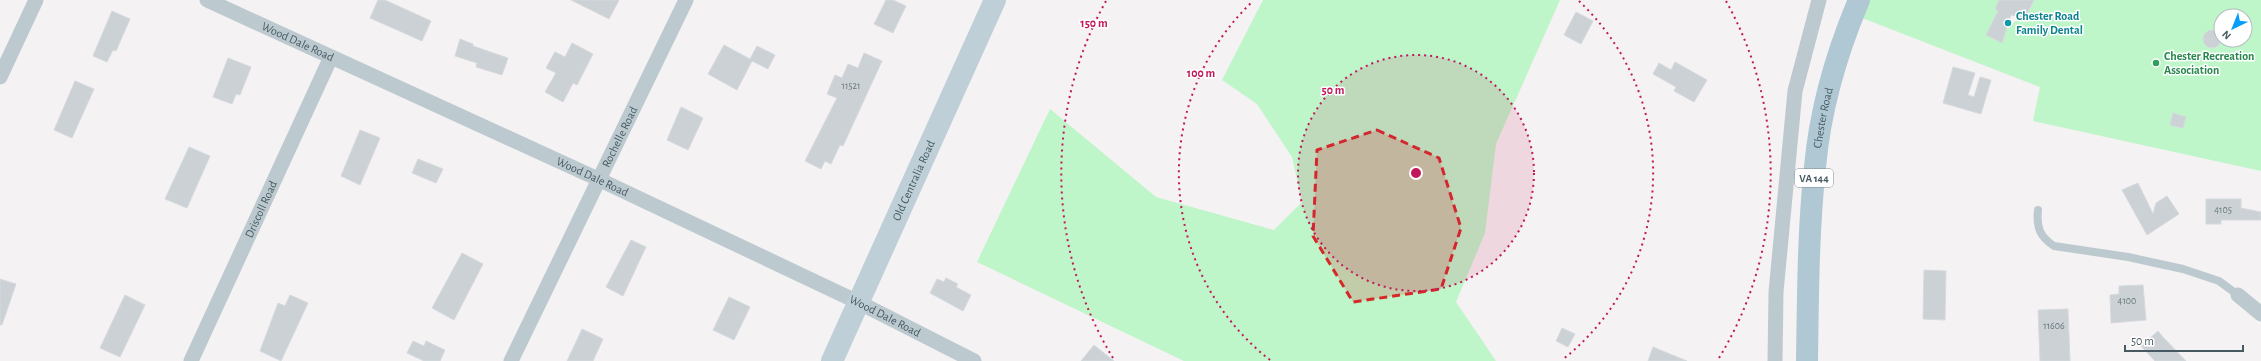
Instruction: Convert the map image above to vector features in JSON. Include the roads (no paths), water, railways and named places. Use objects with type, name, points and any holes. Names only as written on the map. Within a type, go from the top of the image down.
[{"type":"main road","name":"Chester Road","points":[[1806,361],[1808,264],[1814,167],[1822,120],[1835,71],[1858,0]]},
{"type":"street","points":[[0,77],[36,0]]},
{"type":"street","name":"Wood Dale Road","points":[[207,0],[598,179],[860,303],[974,361]]},
{"type":"street","name":"Rochelle Road","points":[[511,361],[686,0]]},
{"type":"street","name":"Old Centralia Road","points":[[832,361],[860,303],[995,0]]},
{"type":"street","name":"VA 144","points":[[1775,361],[1776,292],[1795,91],[1819,0]]},
{"type":"street","name":"Driscoll Road","points":[[191,361],[331,57]]},
{"type":"street","points":[[2238,295],[2261,314]]},
{"type":"lane","points":[[2038,210],[2036,222],[2039,232],[2045,240],[2054,246],[2128,257],[2183,269],[2219,281],[2238,295]]},
{"type":"place","name":"Chester Road Family Dental","points":[[2008,23]]},
{"type":"place","name":"Chester Recreation Association","points":[[2156,63]]}]
